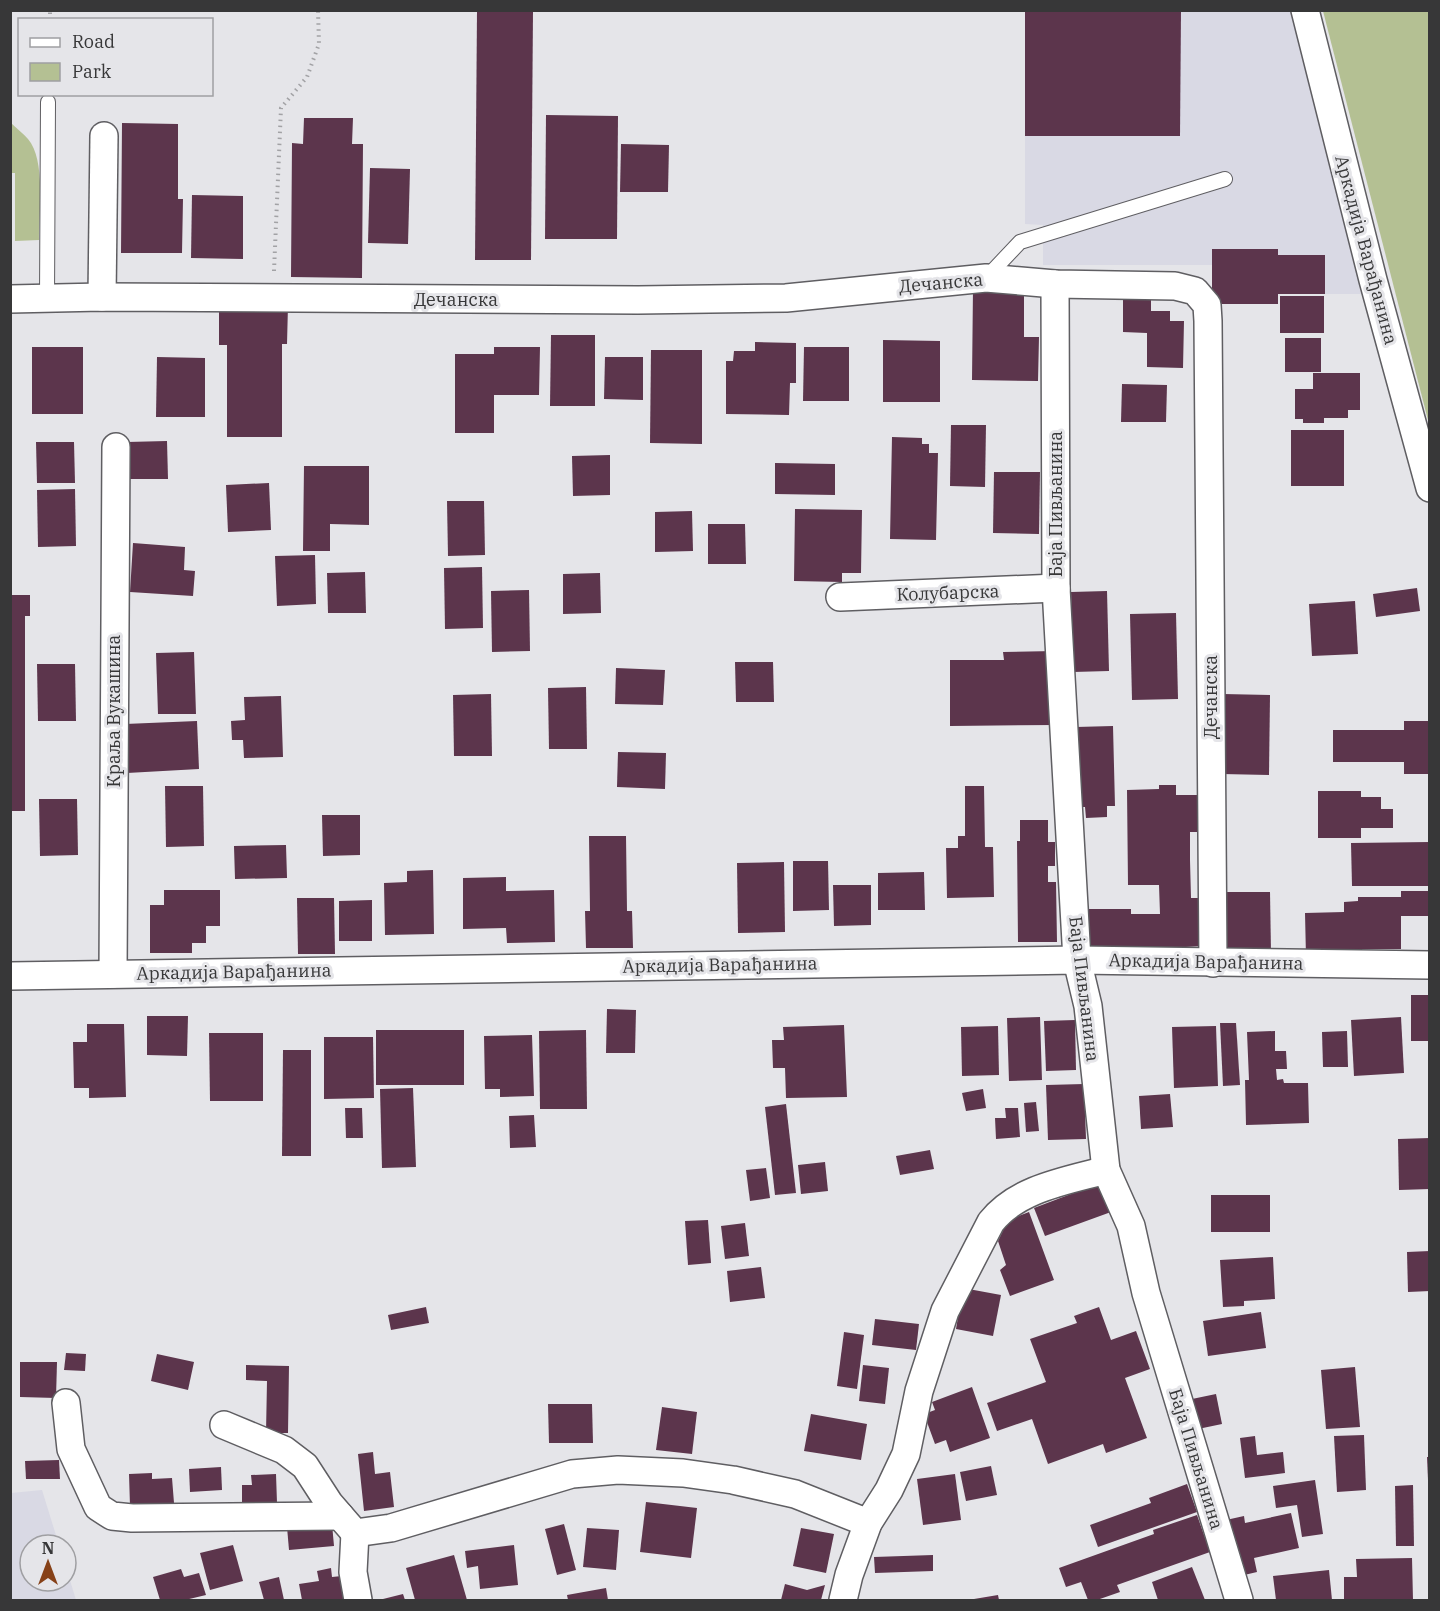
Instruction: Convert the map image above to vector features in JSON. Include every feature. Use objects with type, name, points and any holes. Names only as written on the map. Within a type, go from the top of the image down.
[{"type":"street","name":"Аркадија Варађанина","points":[[1305,10],[1430,488]]},
{"type":"street","points":[[102,297],[104,136]]},
{"type":"street","name":"Дечанска","points":[[10,299],[102,297],[638,300],[786,298],[986,278],[1056,284],[1175,286],[1195,291],[1207,305],[1213,963]]},
{"type":"street","name":"Баја Пивљанина","points":[[1056,284],[1056,588],[1077,960],[1088,1006],[1106,1170],[1131,1226],[1146,1293],[1239,1600]]},
{"type":"street","name":"Краља Вукашина","points":[[112,974],[116,447]]},
{"type":"street","name":"Колубарска","points":[[840,597],[1056,588]]},
{"type":"street","name":"Аркадија Варађанина","points":[[10,976],[1077,960],[1430,965]]},
{"type":"street","points":[[843,1600],[849,1575],[868,1523],[889,1490],[906,1455],[918,1391],[945,1311],[992,1222],[1000,1211],[1032,1192],[1106,1170]]},
{"type":"street","points":[[66,1403],[71,1449],[98,1507],[112,1516],[391,1527],[572,1474],[618,1470],[683,1473],[733,1480],[795,1494],[868,1523]]},
{"type":"street","points":[[224,1425],[284,1450],[305,1466],[329,1503],[348,1525],[358,1600]]},
{"type":"lane","points":[[47,299],[48,102]]},
{"type":"lane","points":[[986,278],[1020,242],[1225,179]]},
{"type":"path","points":[[273,299],[281,108],[307,77],[319,44],[318,10]]},
{"type":"shaded area","points":[[1025,11],[1294,11],[1361,294],[1278,294],[1212,304],[1212,265],[1043,265],[1043,225],[1025,224]]},
{"type":"shaded area","points":[[42,1490],[55,1533],[18,1533],[18,1593],[74,1593],[76,1600],[11,1600],[11,1493]]},
{"type":"green space","points":[[1323,11],[1429,11],[1429,424]]},
{"type":"green space","points":[[11,123],[28,139],[34,148],[37,160],[40,187],[39,240],[15,241],[15,173],[11,173]]},
{"type":"building","points":[[1025,10],[1181,10],[1180,136],[1025,136]]},
{"type":"building","points":[[477,11],[533,11],[531,260],[475,260]]},
{"type":"building","points":[[546,115],[618,116],[617,239],[545,239]]},
{"type":"building","points":[[304,118],[353,118],[352,144],[363,144],[362,278],[291,277],[292,143],[303,144]]},
{"type":"building","points":[[122,123],[178,124],[178,199],[183,199],[182,253],[121,253]]},
{"type":"building","points":[[621,144],[669,145],[668,192],[620,192]]},
{"type":"building","points":[[370,168],[410,169],[408,244],[368,243]]},
{"type":"building","points":[[192,195],[243,196],[243,259],[191,258]]},
{"type":"building","points":[[1212,249],[1278,249],[1278,255],[1325,255],[1325,294],[1278,294],[1278,304],[1212,304]]},
{"type":"building","points":[[973,288],[1024,289],[1024,337],[1039,337],[1038,381],[972,380]]},
{"type":"building","points":[[1123,294],[1151,294],[1151,311],[1170,311],[1170,321],[1184,321],[1183,368],[1147,367],[1147,333],[1123,332]]},
{"type":"building","points":[[1280,296],[1324,296],[1324,333],[1280,333]]},
{"type":"building","points":[[219,304],[288,305],[287,344],[282,344],[282,437],[227,437],[227,345],[219,345]]},
{"type":"building","points":[[551,335],[595,335],[595,406],[550,406]]},
{"type":"building","points":[[1285,338],[1321,338],[1321,372],[1285,372]]},
{"type":"building","points":[[883,340],[940,341],[940,402],[883,402]]},
{"type":"building","points":[[755,342],[796,343],[796,383],[790,383],[789,415],[726,414],[726,361],[733,361],[734,351],[755,351]]},
{"type":"building","points":[[32,347],[83,347],[83,414],[32,414]]},
{"type":"building","points":[[494,347],[540,347],[539,395],[494,395],[494,433],[455,433],[455,354],[494,354]]},
{"type":"building","points":[[804,347],[849,347],[849,401],[803,401]]},
{"type":"building","points":[[651,350],[702,350],[702,444],[650,443]]},
{"type":"building","points":[[157,357],[205,358],[205,417],[156,417]]},
{"type":"building","points":[[605,357],[643,357],[643,400],[604,399]]},
{"type":"building","points":[[1313,373],[1360,373],[1360,410],[1348,410],[1348,418],[1324,418],[1324,423],[1303,423],[1303,419],[1295,419],[1295,389],[1313,389]]},
{"type":"building","points":[[1122,384],[1167,385],[1166,422],[1121,422]]},
{"type":"building","points":[[951,425],[986,425],[985,487],[950,486]]},
{"type":"building","points":[[1291,430],[1344,430],[1344,486],[1291,486]]},
{"type":"building","points":[[892,437],[922,438],[922,444],[929,444],[929,453],[938,453],[936,540],[890,539]]},
{"type":"building","points":[[167,441],[168,479],[127,479],[127,442]]},
{"type":"building","points":[[36,442],[74,442],[75,483],[37,483]]},
{"type":"building","points":[[610,455],[610,495],[573,496],[572,456]]},
{"type":"building","points":[[775,463],[835,464],[835,495],[775,494]]},
{"type":"building","points":[[304,466],[369,466],[369,525],[330,524],[330,551],[303,551]]},
{"type":"building","points":[[994,472],[1040,472],[1039,534],[993,533]]},
{"type":"building","points":[[269,483],[271,530],[228,532],[226,485]]},
{"type":"building","points":[[75,489],[76,546],[38,547],[37,490]]},
{"type":"building","points":[[447,501],[484,501],[485,555],[448,556]]},
{"type":"building","points":[[795,509],[862,510],[861,573],[842,573],[842,582],[794,581]]},
{"type":"building","points":[[692,511],[693,551],[655,552],[655,512]]},
{"type":"building","points":[[708,524],[745,524],[746,564],[708,564]]},
{"type":"building","points":[[133,543],[185,547],[184,570],[195,571],[193,596],[130,592]]},
{"type":"building","points":[[315,555],[316,604],[277,606],[275,556]]},
{"type":"building","points":[[482,567],[483,628],[445,629],[444,568]]},
{"type":"building","points":[[365,572],[366,613],[328,613],[327,573]]},
{"type":"building","points":[[600,573],[601,613],[563,614],[563,574]]},
{"type":"building","points":[[1417,588],[1420,611],[1376,617],[1373,594]]},
{"type":"building","points":[[529,590],[530,651],[492,652],[491,591]]},
{"type":"building","points":[[1107,591],[1109,671],[1073,672],[1071,592]]},
{"type":"building","points":[[10,595],[30,595],[30,616],[25,616],[25,811],[10,811]]},
{"type":"building","points":[[1355,601],[1358,654],[1312,656],[1309,604]]},
{"type":"building","points":[[1176,613],[1178,699],[1132,700],[1130,614]]},
{"type":"building","points":[[1055,651],[1055,725],[950,726],[950,660],[1004,660],[1003,652]]},
{"type":"building","points":[[194,652],[196,714],[158,714],[156,653]]},
{"type":"building","points":[[735,662],[773,662],[774,702],[736,702]]},
{"type":"building","points":[[37,664],[75,664],[76,721],[38,721]]},
{"type":"building","points":[[616,668],[665,670],[663,705],[615,704]]},
{"type":"building","points":[[586,687],[587,749],[549,749],[548,688]]},
{"type":"building","points":[[491,694],[492,756],[454,756],[453,695]]},
{"type":"building","points":[[1223,694],[1270,695],[1269,775],[1222,774]]},
{"type":"building","points":[[281,696],[283,757],[244,758],[243,740],[232,740],[231,721],[245,720],[244,697]]},
{"type":"building","points":[[197,721],[199,769],[127,773],[125,724]]},
{"type":"building","points":[[1404,721],[1430,721],[1430,774],[1404,774],[1404,762],[1333,762],[1333,730],[1404,730]]},
{"type":"building","points":[[1113,726],[1115,806],[1107,806],[1107,817],[1086,818],[1085,807],[1078,807],[1076,727]]},
{"type":"building","points":[[618,752],[666,753],[665,789],[617,787]]},
{"type":"building","points":[[1159,785],[1176,785],[1176,795],[1202,795],[1202,832],[1190,832],[1190,860],[1191,898],[1202,898],[1202,946],[1186,947],[1186,950],[1132,954],[1132,946],[1084,946],[1084,909],[1131,909],[1131,914],[1160,914],[1159,885],[1128,885],[1127,790],[1159,789]]},
{"type":"building","points":[[165,786],[203,786],[204,846],[166,847]]},
{"type":"building","points":[[965,786],[984,786],[985,847],[993,847],[994,897],[947,898],[946,848],[958,848],[958,836],[965,836]]},
{"type":"building","points":[[1318,791],[1361,791],[1361,797],[1381,797],[1381,809],[1393,809],[1393,828],[1361,828],[1361,838],[1318,838]]},
{"type":"building","points":[[39,799],[77,799],[78,855],[40,856]]},
{"type":"building","points":[[322,815],[360,815],[360,855],[323,856]]},
{"type":"building","points":[[1020,820],[1048,820],[1048,842],[1055,842],[1055,866],[1048,866],[1048,882],[1056,882],[1057,942],[1018,942],[1017,841],[1020,841]]},
{"type":"building","points":[[589,836],[626,836],[627,911],[632,911],[633,948],[586,948],[585,911],[590,911]]},
{"type":"building","points":[[1430,842],[1430,886],[1352,886],[1351,843]]},
{"type":"building","points":[[286,845],[287,878],[235,879],[234,846]]},
{"type":"building","points":[[793,861],[828,861],[829,910],[793,911]]},
{"type":"building","points":[[784,862],[785,932],[738,933],[737,863]]},
{"type":"building","points":[[433,870],[434,934],[385,935],[384,883],[407,882],[407,871]]},
{"type":"building","points":[[924,872],[925,910],[878,910],[878,873]]},
{"type":"building","points":[[506,877],[506,891],[554,890],[555,942],[507,943],[506,928],[463,929],[463,878]]},
{"type":"building","points":[[833,885],[871,885],[871,925],[834,926]]},
{"type":"building","points":[[164,890],[220,890],[220,926],[206,926],[206,943],[192,943],[192,953],[150,953],[150,905],[164,905]]},
{"type":"building","points":[[1401,891],[1430,891],[1430,916],[1401,916],[1401,949],[1362,949],[1362,957],[1306,957],[1305,913],[1344,912],[1344,902],[1358,901],[1358,897],[1401,897]]},
{"type":"building","points":[[1226,892],[1270,892],[1271,953],[1226,953]]},
{"type":"building","points":[[297,898],[334,898],[335,954],[298,954]]},
{"type":"building","points":[[372,900],[372,941],[339,941],[339,901]]},
{"type":"building","points":[[1411,995],[1430,995],[1430,1041],[1411,1041]]},
{"type":"building","points":[[607,1009],[636,1010],[635,1053],[606,1053]]},
{"type":"building","points":[[147,1016],[188,1016],[187,1056],[147,1055]]},
{"type":"building","points":[[1040,1017],[1042,1080],[1009,1081],[1007,1018]]},
{"type":"building","points":[[1401,1017],[1404,1073],[1354,1076],[1351,1020]]},
{"type":"building","points":[[1075,1020],[1076,1070],[1046,1071],[1044,1021]]},
{"type":"building","points":[[1220,1023],[1236,1023],[1240,1085],[1223,1086]]},
{"type":"building","points":[[87,1024],[124,1024],[126,1097],[89,1098],[89,1088],[74,1088],[73,1042],[87,1042]]},
{"type":"building","points":[[844,1025],[847,1097],[786,1098],[785,1068],[773,1068],[772,1040],[784,1040],[783,1027]]},
{"type":"building","points":[[998,1026],[999,1075],[962,1076],[961,1027]]},
{"type":"building","points":[[1216,1026],[1218,1086],[1174,1088],[1172,1027]]},
{"type":"building","points":[[376,1030],[464,1030],[464,1085],[376,1085]]},
{"type":"building","points":[[586,1030],[587,1109],[540,1109],[539,1031]]},
{"type":"building","points":[[1275,1031],[1275,1051],[1286,1051],[1287,1069],[1276,1069],[1277,1080],[1283,1079],[1284,1083],[1308,1083],[1309,1123],[1246,1125],[1245,1080],[1249,1080],[1247,1032]]},
{"type":"building","points":[[1347,1031],[1348,1067],[1323,1067],[1322,1032]]},
{"type":"building","points":[[209,1033],[263,1033],[263,1101],[210,1101]]},
{"type":"building","points":[[532,1035],[534,1096],[500,1097],[500,1089],[485,1089],[484,1036]]},
{"type":"building","points":[[324,1037],[373,1037],[374,1098],[324,1099]]},
{"type":"building","points":[[283,1050],[311,1050],[311,1156],[282,1156]]},
{"type":"building","points":[[1084,1084],[1086,1139],[1048,1140],[1046,1085]]},
{"type":"building","points":[[413,1088],[416,1167],[382,1168],[380,1089]]},
{"type":"building","points":[[983,1089],[986,1108],[966,1111],[962,1093]]},
{"type":"building","points":[[1170,1094],[1173,1127],[1141,1129],[1139,1096]]},
{"type":"building","points":[[1036,1102],[1039,1131],[1026,1132],[1024,1103]]},
{"type":"building","points":[[786,1104],[796,1193],[775,1195],[765,1107]]},
{"type":"building","points":[[345,1108],[362,1108],[363,1138],[346,1138]]},
{"type":"building","points":[[1005,1108],[1018,1108],[1020,1137],[996,1139],[995,1118],[1006,1118]]},
{"type":"building","points":[[534,1115],[536,1147],[510,1148],[509,1116]]},
{"type":"building","points":[[1430,1138],[1430,1189],[1399,1190],[1398,1139]]},
{"type":"building","points":[[930,1150],[934,1169],[900,1175],[896,1156]]},
{"type":"building","points":[[825,1162],[828,1191],[801,1194],[798,1165]]},
{"type":"building","points":[[766,1168],[770,1198],[750,1201],[746,1170]]},
{"type":"building","points":[[1100,1183],[1111,1212],[1045,1236],[1034,1208]]},
{"type":"building","points":[[1211,1195],[1270,1195],[1270,1232],[1211,1232]]},
{"type":"building","points":[[1029,1212],[1054,1280],[1010,1296],[1000,1270],[1006,1265],[998,1241],[1008,1220]]},
{"type":"building","points":[[708,1220],[711,1263],[688,1265],[685,1221]]},
{"type":"building","points":[[745,1223],[749,1256],[725,1259],[721,1226]]},
{"type":"building","points":[[1430,1251],[1430,1291],[1408,1292],[1407,1252]]},
{"type":"building","points":[[1273,1257],[1275,1299],[1244,1301],[1244,1306],[1223,1307],[1220,1260]]},
{"type":"building","points":[[761,1267],[765,1298],[730,1302],[727,1271]]},
{"type":"building","points":[[963,1288],[1001,1295],[993,1336],[956,1329]]},
{"type":"building","points":[[426,1307],[429,1323],[391,1330],[388,1315]]},
{"type":"building","points":[[1099,1307],[1111,1340],[1136,1331],[1150,1369],[1125,1378],[1147,1438],[1106,1453],[1103,1444],[1048,1464],[1032,1419],[997,1431],[987,1403],[1046,1382],[1030,1339],[1077,1323],[1074,1316]]},
{"type":"building","points":[[1261,1312],[1266,1348],[1208,1356],[1203,1321]]},
{"type":"building","points":[[875,1319],[919,1324],[916,1350],[872,1345]]},
{"type":"building","points":[[844,1332],[864,1335],[857,1389],[837,1386]]},
{"type":"building","points":[[66,1353],[86,1354],[85,1371],[64,1370]]},
{"type":"building","points":[[157,1354],[194,1362],[188,1390],[151,1381]]},
{"type":"building","points":[[20,1362],[57,1362],[56,1398],[20,1397]]},
{"type":"building","points":[[246,1365],[289,1366],[288,1433],[266,1433],[267,1381],[246,1380]]},
{"type":"building","points":[[863,1365],[889,1368],[885,1404],[859,1401]]},
{"type":"building","points":[[1355,1367],[1360,1427],[1326,1429],[1321,1370]]},
{"type":"building","points":[[972,1387],[990,1438],[950,1452],[946,1440],[935,1444],[924,1414],[935,1410],[932,1402]]},
{"type":"building","points":[[1216,1394],[1222,1424],[1198,1429],[1192,1399]]},
{"type":"building","points":[[548,1404],[592,1404],[593,1443],[549,1443]]},
{"type":"building","points":[[662,1407],[697,1412],[692,1454],[656,1450]]},
{"type":"building","points":[[811,1414],[867,1424],[861,1460],[804,1451]]},
{"type":"building","points":[[1364,1435],[1366,1490],[1337,1492],[1334,1436]]},
{"type":"building","points":[[1255,1436],[1257,1455],[1283,1452],[1285,1473],[1245,1478],[1240,1438]]},
{"type":"building","points":[[373,1452],[375,1474],[390,1472],[394,1507],[364,1511],[358,1454]]},
{"type":"building","points":[[1427,1457],[1430,1457],[1430,1480],[1428,1480]]},
{"type":"building","points":[[59,1460],[60,1479],[26,1479],[25,1461]]},
{"type":"building","points":[[991,1466],[997,1495],[966,1501],[960,1472]]},
{"type":"building","points":[[221,1467],[222,1490],[190,1492],[189,1469]]},
{"type":"building","points":[[152,1473],[152,1479],[172,1478],[174,1503],[130,1506],[129,1474]]},
{"type":"building","points":[[276,1474],[277,1503],[242,1504],[242,1485],[252,1485],[251,1475]]},
{"type":"building","points":[[955,1474],[961,1520],[923,1525],[917,1479]]},
{"type":"building","points":[[1315,1480],[1323,1534],[1302,1537],[1297,1505],[1276,1508],[1273,1486]]},
{"type":"building","points":[[1187,1484],[1197,1512],[1098,1547],[1090,1525],[1151,1503],[1149,1498]]},
{"type":"building","points":[[1413,1485],[1414,1546],[1396,1546],[1395,1486]]},
{"type":"building","points":[[646,1502],[697,1508],[691,1558],[640,1552]]},
{"type":"building","points":[[1291,1513],[1299,1548],[1254,1558],[1257,1572],[1240,1576],[1226,1520],[1244,1516],[1245,1523]]},
{"type":"building","points":[[1197,1515],[1210,1552],[1117,1585],[1120,1592],[1097,1600],[1088,1600],[1081,1582],[1066,1587],[1059,1568],[1154,1534],[1153,1530]]},
{"type":"building","points":[[332,1524],[334,1546],[289,1550],[287,1527]]},
{"type":"building","points":[[564,1524],[576,1570],[557,1575],[545,1529]]},
{"type":"building","points":[[587,1528],[619,1530],[616,1570],[583,1567]]},
{"type":"building","points":[[801,1528],[834,1534],[826,1573],[793,1566]]},
{"type":"building","points":[[233,1545],[243,1581],[210,1590],[200,1553]]},
{"type":"building","points":[[514,1545],[518,1585],[480,1589],[478,1566],[467,1568],[465,1551]]},
{"type":"building","points":[[454,1555],[467,1600],[415,1600],[406,1568]]},
{"type":"building","points":[[933,1555],[933,1571],[875,1573],[874,1557]]},
{"type":"building","points":[[1412,1558],[1413,1600],[1344,1600],[1344,1577],[1357,1577],[1356,1559]]},
{"type":"building","points":[[1192,1567],[1205,1600],[1158,1600],[1152,1582]]},
{"type":"building","points":[[331,1568],[332,1577],[342,1576],[345,1600],[302,1600],[299,1584],[319,1581],[317,1571]]},
{"type":"building","points":[[181,1569],[184,1577],[199,1573],[206,1595],[185,1600],[160,1600],[153,1577]]},
{"type":"building","points":[[1329,1570],[1332,1600],[1276,1600],[1273,1576]]},
{"type":"building","points":[[279,1577],[284,1600],[264,1600],[259,1582]]},
{"type":"building","points":[[785,1584],[807,1590],[825,1585],[821,1600],[781,1600]]},
{"type":"building","points":[[606,1588],[608,1600],[568,1600],[567,1595]]},
{"type":"building","points":[[403,1594],[405,1600],[379,1600]]},
{"type":"building","points":[[998,1595],[999,1600],[974,1600],[974,1599]]}]
